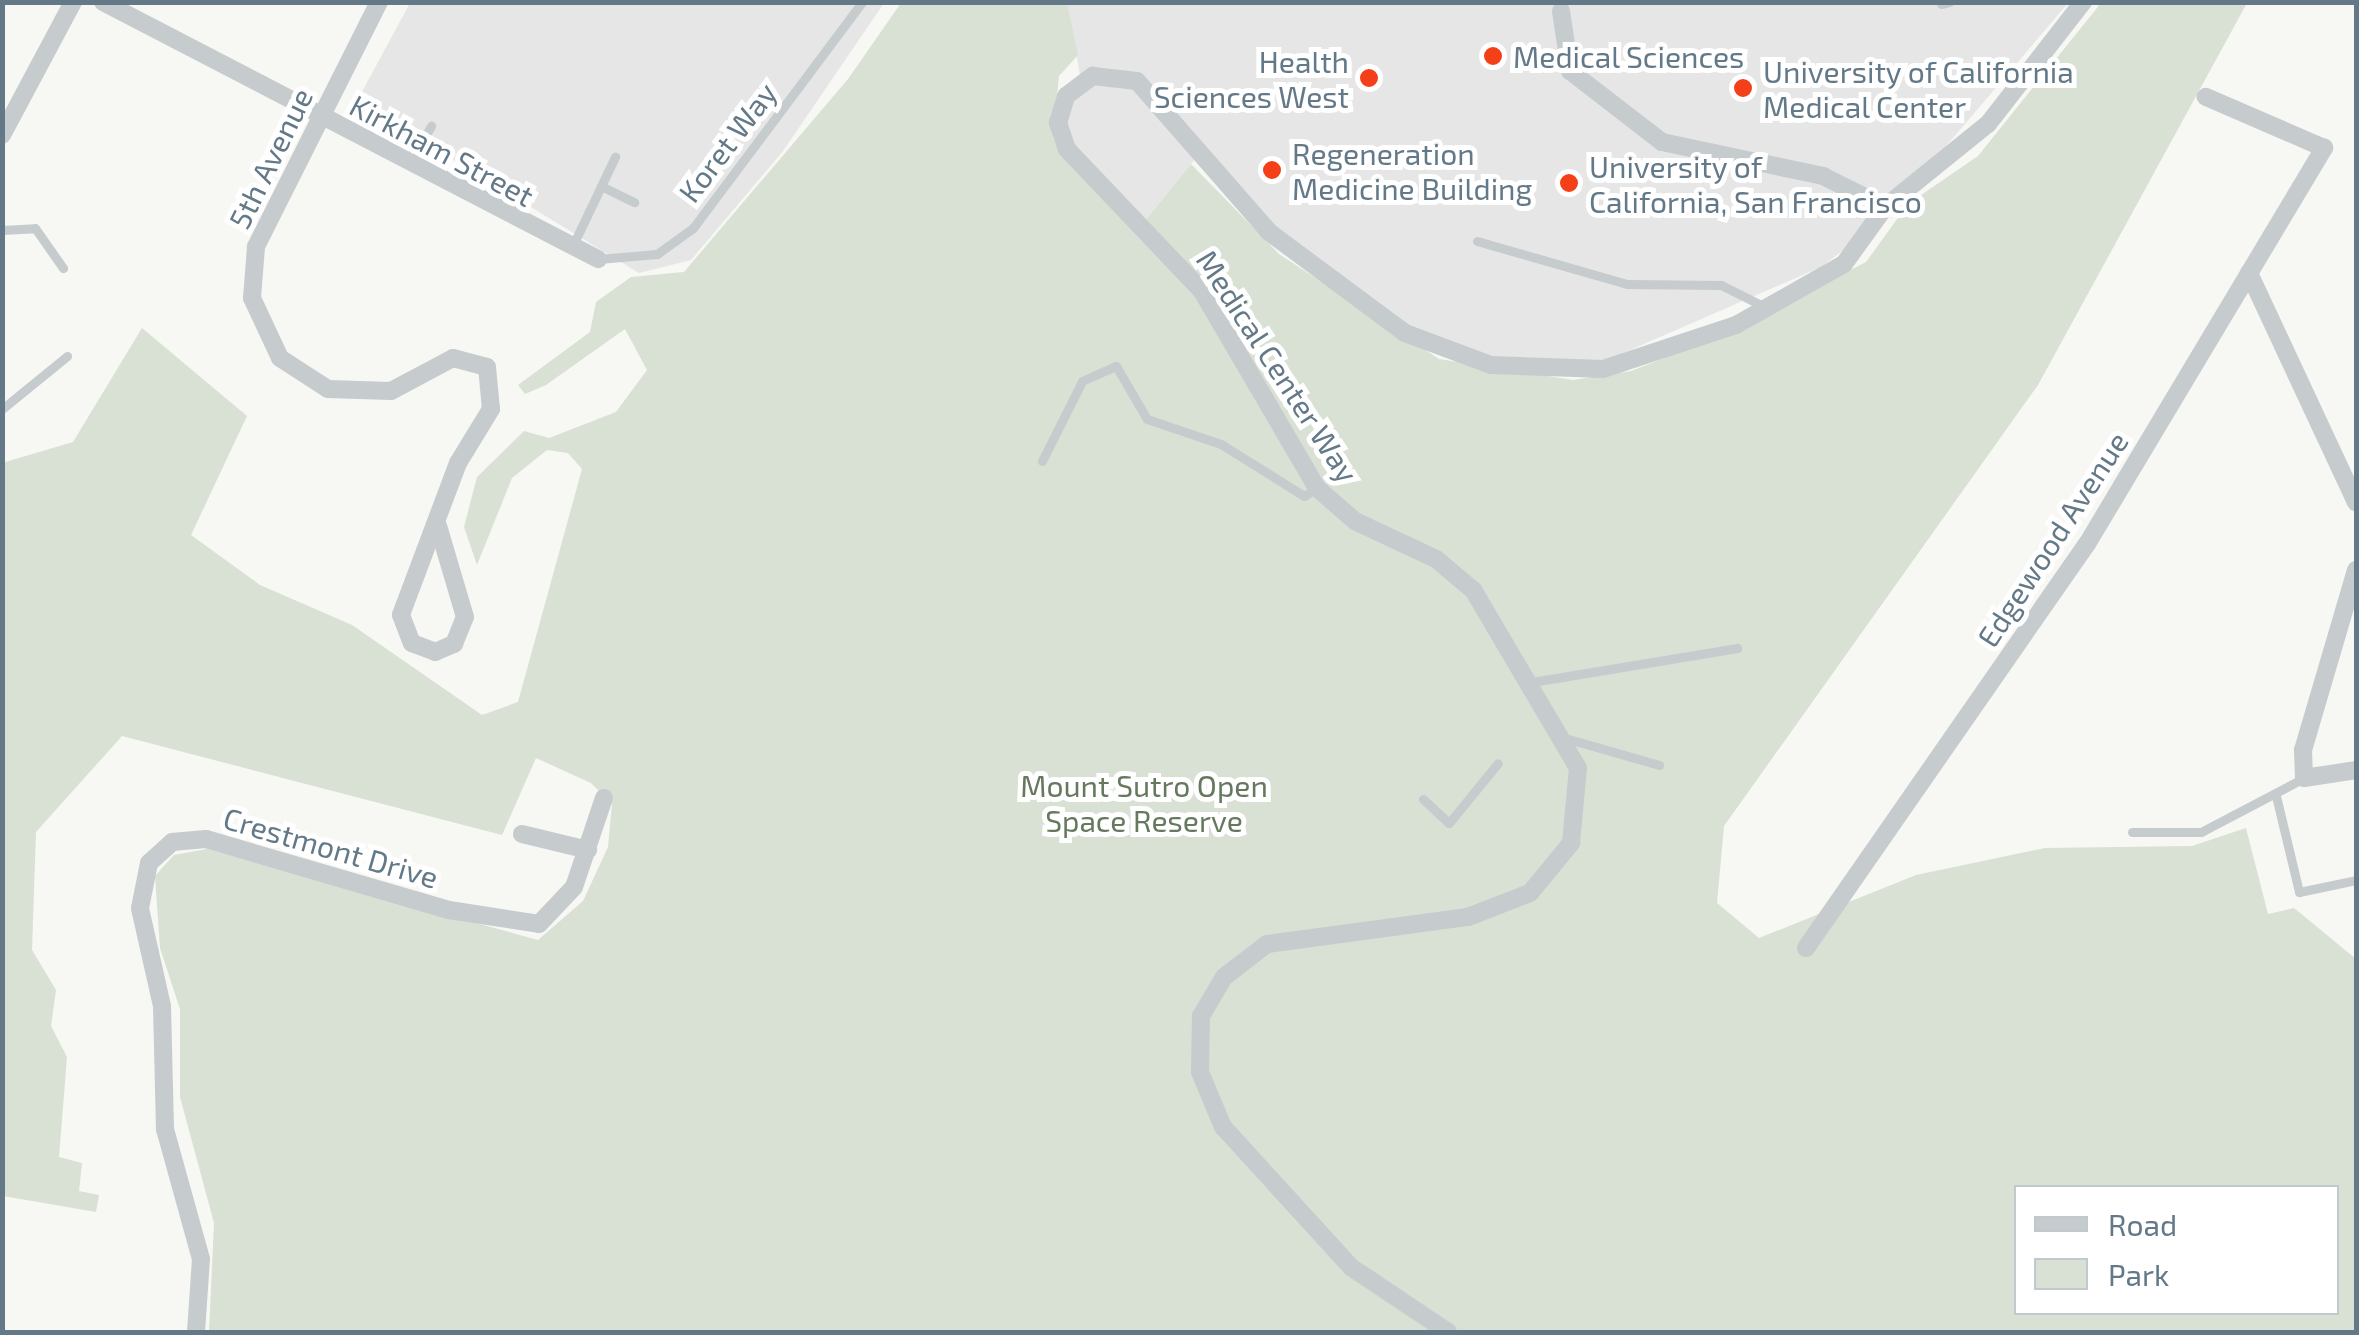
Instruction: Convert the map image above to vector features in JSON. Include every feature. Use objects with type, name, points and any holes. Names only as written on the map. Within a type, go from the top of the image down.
[{"type":"street","points":[[2,136],[73,2]]},
{"type":"street","name":"Kirkham Street","points":[[103,2],[598,259]]},
{"type":"street","name":"5th Avenue","points":[[379,2],[256,247],[256,314],[291,369],[340,392],[391,391],[453,358],[487,367],[495,396],[438,526],[401,615],[412,644],[434,652],[454,644],[465,617],[438,526]]},
{"type":"street","name":"Medical Center Way","points":[[1448,1332],[1351,1267],[1223,1127],[1200,1072],[1201,1016],[1224,977],[1266,944],[1484,913],[1543,883],[1579,812],[1565,738],[1462,578],[1355,521],[1318,488],[1202,291],[1062,142],[1058,114],[1081,81],[1105,73],[1136,81],[1305,264],[1382,320],[1470,361],[1603,370],[1770,309],[1844,264],[1884,207],[1972,140],[2083,2]]},
{"type":"street","points":[[1562,11],[1557,31],[1570,71],[1662,142],[1823,176],[1884,207]]},
{"type":"street","name":"Edgewood Avenue","points":[[1806,948],[2087,544],[2324,148],[2206,97]]},
{"type":"street","points":[[2249,273],[2356,502]]},
{"type":"street","points":[[2356,570],[2304,750],[2304,778],[2356,770]]},
{"type":"street","name":"Crestmont Drive","points":[[196,1332],[201,1260],[165,1129],[162,1006],[142,923],[149,862],[172,842],[206,839],[513,926],[539,924],[561,907],[588,850],[604,798]]},
{"type":"street","points":[[522,834],[588,850]]},
{"type":"lane","name":"Koret Way","points":[[598,259],[657,254],[693,228],[862,2]]},
{"type":"lane","points":[[410,164],[431,126]]},
{"type":"lane","points":[[572,248],[615,157]]},
{"type":"lane","points":[[602,186],[634,202]]},
{"type":"lane","points":[[2,230],[35,228],[63,268]]},
{"type":"lane","points":[[1477,241],[1627,284],[1721,284],[1770,309]]},
{"type":"lane","points":[[2,409],[67,356]]},
{"type":"lane","points":[[1042,462],[1082,381],[1116,366],[1147,419],[1221,444],[1304,496],[1318,488]]},
{"type":"lane","points":[[1532,682],[1737,648]]},
{"type":"lane","points":[[1565,738],[1659,765]]},
{"type":"lane","points":[[1423,799],[1449,823],[1498,763]]},
{"type":"lane","points":[[2132,832],[2201,832],[2304,778]]},
{"type":"lane","points":[[2276,796],[2299,892],[2356,880]]},
{"type":"shaded area","points":[[410,3],[884,3],[783,151],[691,260],[639,273],[357,101]]},
{"type":"shaded area","name":"University of California, San Francisco","points":[[1067,3],[2068,3],[1883,220],[1821,267],[1582,371],[1451,354],[1361,307],[1199,154],[1139,228],[1053,138],[1080,75]]},
{"type":"green space","name":"Mount Sutro Open Space Reserve","points":[[901,3],[1067,3],[1078,55],[1059,76],[1053,138],[1140,227],[1191,164],[1279,254],[1439,359],[1573,380],[1631,371],[1729,333],[1866,262],[1908,204],[1978,156],[2101,3],[2247,3],[2038,385],[1724,826],[1717,903],[1759,938],[1916,875],[2045,848],[2192,846],[2246,828],[2268,914],[2294,908],[2356,959],[2356,1332],[209,1332],[214,1223],[180,1097],[180,1009],[160,948],[155,876],[174,855],[207,849],[538,940],[583,901],[608,847],[612,804],[591,783],[536,758],[502,835],[122,736],[36,832],[32,950],[56,990],[51,1026],[67,1057],[59,1157],[82,1163],[79,1191],[99,1195],[96,1212],[3,1196],[2,463],[73,442],[142,328],[247,416],[191,535],[260,585],[352,625],[482,715],[518,702],[582,469],[568,453],[547,450],[512,478],[477,565],[464,527],[477,477],[524,431],[549,438],[616,412],[647,370],[625,329],[546,385],[525,394],[518,385],[590,332],[596,302],[631,277],[684,272],[848,79]]},
{"type":"place","name":"Medical Sciences","points":[[1493,56]]},
{"type":"place","name":"Health Sciences West","points":[[1369,78]]},
{"type":"place","name":"University of California Medical Center","points":[[1743,88]]},
{"type":"place","name":"Regeneration Medicine Building","points":[[1272,170]]},
{"type":"place","name":"University of California, San Francisco","points":[[1569,183]]}]
